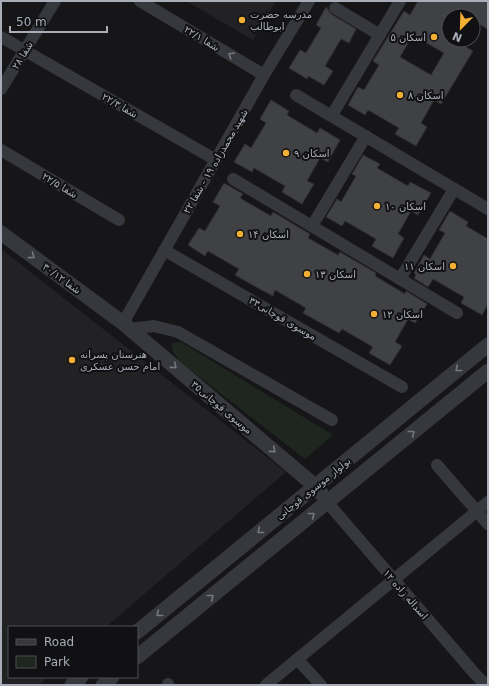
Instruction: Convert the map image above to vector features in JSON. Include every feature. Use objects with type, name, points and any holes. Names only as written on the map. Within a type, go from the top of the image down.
[{"type":"street","name":"شفا ۲۸","points":[[1,89],[55,1]]},
{"type":"street","name":"۲۲/۱ شفا","points":[[140,1],[264,75]]},
{"type":"street","name":"شهید محمدزاده ۱۹ - شفا ۲۲","points":[[126,326],[164,250],[264,75],[309,1]]},
{"type":"street","points":[[332,116],[400,1]]},
{"type":"street","points":[[335,8],[380,35]]},
{"type":"street","name":"شفا ۲۲/۳","points":[[1,37],[216,160]]},
{"type":"street","points":[[296,95],[488,209]]},
{"type":"street","points":[[312,226],[366,136]]},
{"type":"street","name":"شفا ۲۲/۵","points":[[1,150],[120,220]]},
{"type":"street","points":[[233,179],[457,313]]},
{"type":"street","points":[[400,279],[454,189]]},
{"type":"street","name":"شفا ۳۰/۱۲","points":[[1,233],[126,326]]},
{"type":"street","name":"موسوی قوچانی۳۳","points":[[164,250],[402,387]]},
{"type":"street","points":[[126,326],[154,326],[178,332],[332,420]]},
{"type":"street","name":"موسوی قوچانی۳۵","points":[[126,326],[315,486],[328,502]]},
{"type":"street","name":"بولوار موسوی قوچانی","points":[[138,631],[488,345]]},
{"type":"street","name":"بولوار موسوی قوچانی","points":[[138,656],[488,371]]},
{"type":"street","points":[[437,465],[488,524]]},
{"type":"street","name":"اسداله زاده ۱۲","points":[[328,502],[393,580],[486,685]]},
{"type":"street","points":[[266,685],[488,502]]},
{"type":"street","points":[[297,659],[321,685]]},
{"type":"street","points":[[72,685],[80,678]]},
{"type":"street","points":[[103,685],[111,678]]},
{"type":"shaded area","name":"مدرسه حضرت ابوطالب","points":[[186,1],[276,1],[253,40]]},
{"type":"shaded area","name":"هنرستان پسرانه امام حسن عسکری","points":[[1,249],[286,472],[107,626],[8,626],[8,678],[47,678],[39,685],[1,685]]},
{"type":"green space","points":[[181,342],[333,435],[305,459],[180,362],[172,350],[172,343]]},
{"type":"building","name":"اسکان ۸","points":[[418,1],[488,1],[488,29],[481,25],[481,8],[441,8],[441,48],[468,48],[473,51],[441,104],[434,100],[421,123],[427,127],[416,146],[395,134],[399,128],[368,110],[365,115],[348,105],[358,87],[364,90],[379,65],[373,61],[404,11],[410,15]],"holes":[[[413,35],[444,53],[431,75],[400,57]]]},
{"type":"building","points":[[326,7],[331,14],[356,29],[349,43],[341,39],[325,66],[333,71],[324,85],[308,76],[307,79],[289,68],[300,50],[306,53],[321,28],[316,25]]},
{"type":"building","name":"اسکان ۹","points":[[271,100],[289,111],[287,115],[317,133],[320,128],[340,140],[328,162],[320,158],[307,181],[314,184],[302,204],[282,192],[285,186],[254,168],[252,172],[234,162],[245,144],[251,148],[266,123],[260,119]]},
{"type":"building","name":"اسکان ۱۰","points":[[363,155],[380,164],[377,168],[408,186],[410,182],[431,193],[418,215],[411,211],[398,234],[404,238],[393,258],[372,246],[376,239],[345,221],[342,226],[326,217],[337,199],[341,202],[356,176],[352,174]]},
{"type":"building","points":[[224,183],[243,194],[240,198],[271,216],[273,212],[310,234],[308,238],[338,255],[340,252],[376,273],[375,276],[405,294],[406,291],[427,304],[415,323],[408,319],[395,342],[402,346],[390,365],[369,353],[373,347],[342,329],[339,333],[303,313],[306,308],[275,290],[273,296],[235,275],[239,269],[208,251],[205,256],[188,245],[199,228],[205,231],[220,206],[213,202]]},
{"type":"building","name":"اسکان ۱۱","points":[[450,211],[468,222],[466,226],[488,239],[488,304],[482,315],[461,303],[464,297],[433,279],[428,287],[414,278],[416,275],[414,273],[424,255],[430,259],[445,233],[439,230]]},
{"type":"place","name":"مدرسه حضرت ابوطالب","points":[[242,20]]},
{"type":"place","name":"اسکان ۵","points":[[434,37]]},
{"type":"place","name":"اسکان ۸","points":[[400,95]]},
{"type":"place","name":"اسکان ۹","points":[[286,153]]},
{"type":"place","name":"اسکان ۱۰","points":[[377,206]]},
{"type":"place","name":"اسکان ۱۴","points":[[240,234]]},
{"type":"place","name":"اسکان ۱۱","points":[[453,266]]},
{"type":"place","name":"اسکان ۱۳","points":[[307,274]]},
{"type":"place","name":"اسکان ۱۲","points":[[374,314]]},
{"type":"place","name":"هنرستان پسرانه امام حسن عسکری","points":[[72,360]]}]
